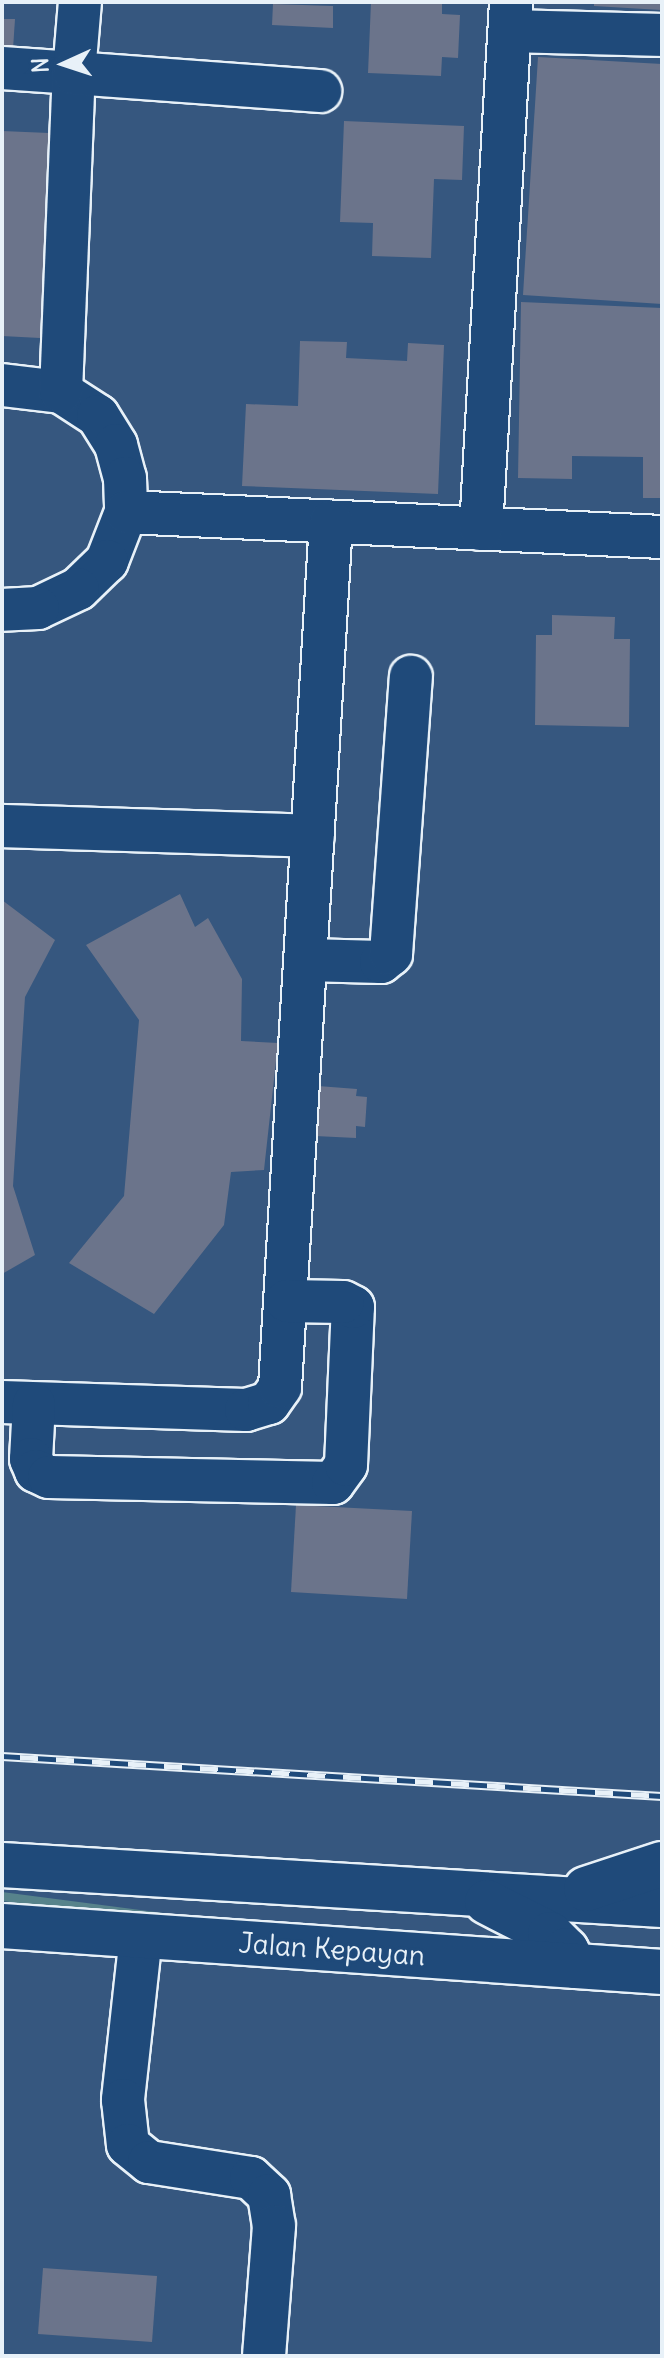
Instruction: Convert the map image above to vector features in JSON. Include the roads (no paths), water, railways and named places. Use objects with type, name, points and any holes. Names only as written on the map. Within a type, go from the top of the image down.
[{"type":"highway","points":[[544,1898],[608,1884],[662,1864]]},
{"type":"highway","points":[[2,1865],[662,1905]]},
{"type":"highway","points":[[471,1894],[550,1934],[566,1950],[575,1966]]},
{"type":"highway","name":"Jalan Kepayan","points":[[2,1926],[662,1972]]},
{"type":"street","points":[[61,392],[74,73],[80,2]]},
{"type":"street","points":[[481,529],[510,17],[662,35]]},
{"type":"street","points":[[2,68],[320,91]]},
{"type":"street","points":[[2,385],[61,392],[98,416],[116,445],[125,478],[126,512],[107,561],[78,589],[38,608],[2,610]]},
{"type":"street","points":[[126,512],[662,537]]},
{"type":"street","points":[[287,1301],[343,1302],[353,1307],[346,1465],[333,1483],[49,1477],[36,1471],[18,1403],[258,1409],[269,1403],[280,1387],[331,522]]},
{"type":"street","points":[[306,960],[381,962],[391,954],[411,677]]},
{"type":"street","points":[[2,826],[313,836]]},
{"type":"street","points":[[141,1936],[123,2100],[128,2145],[149,2162],[251,2178],[269,2195],[274,2226],[264,2356]]},
{"type":"railway","points":[[2,1756],[662,1796]]}]
